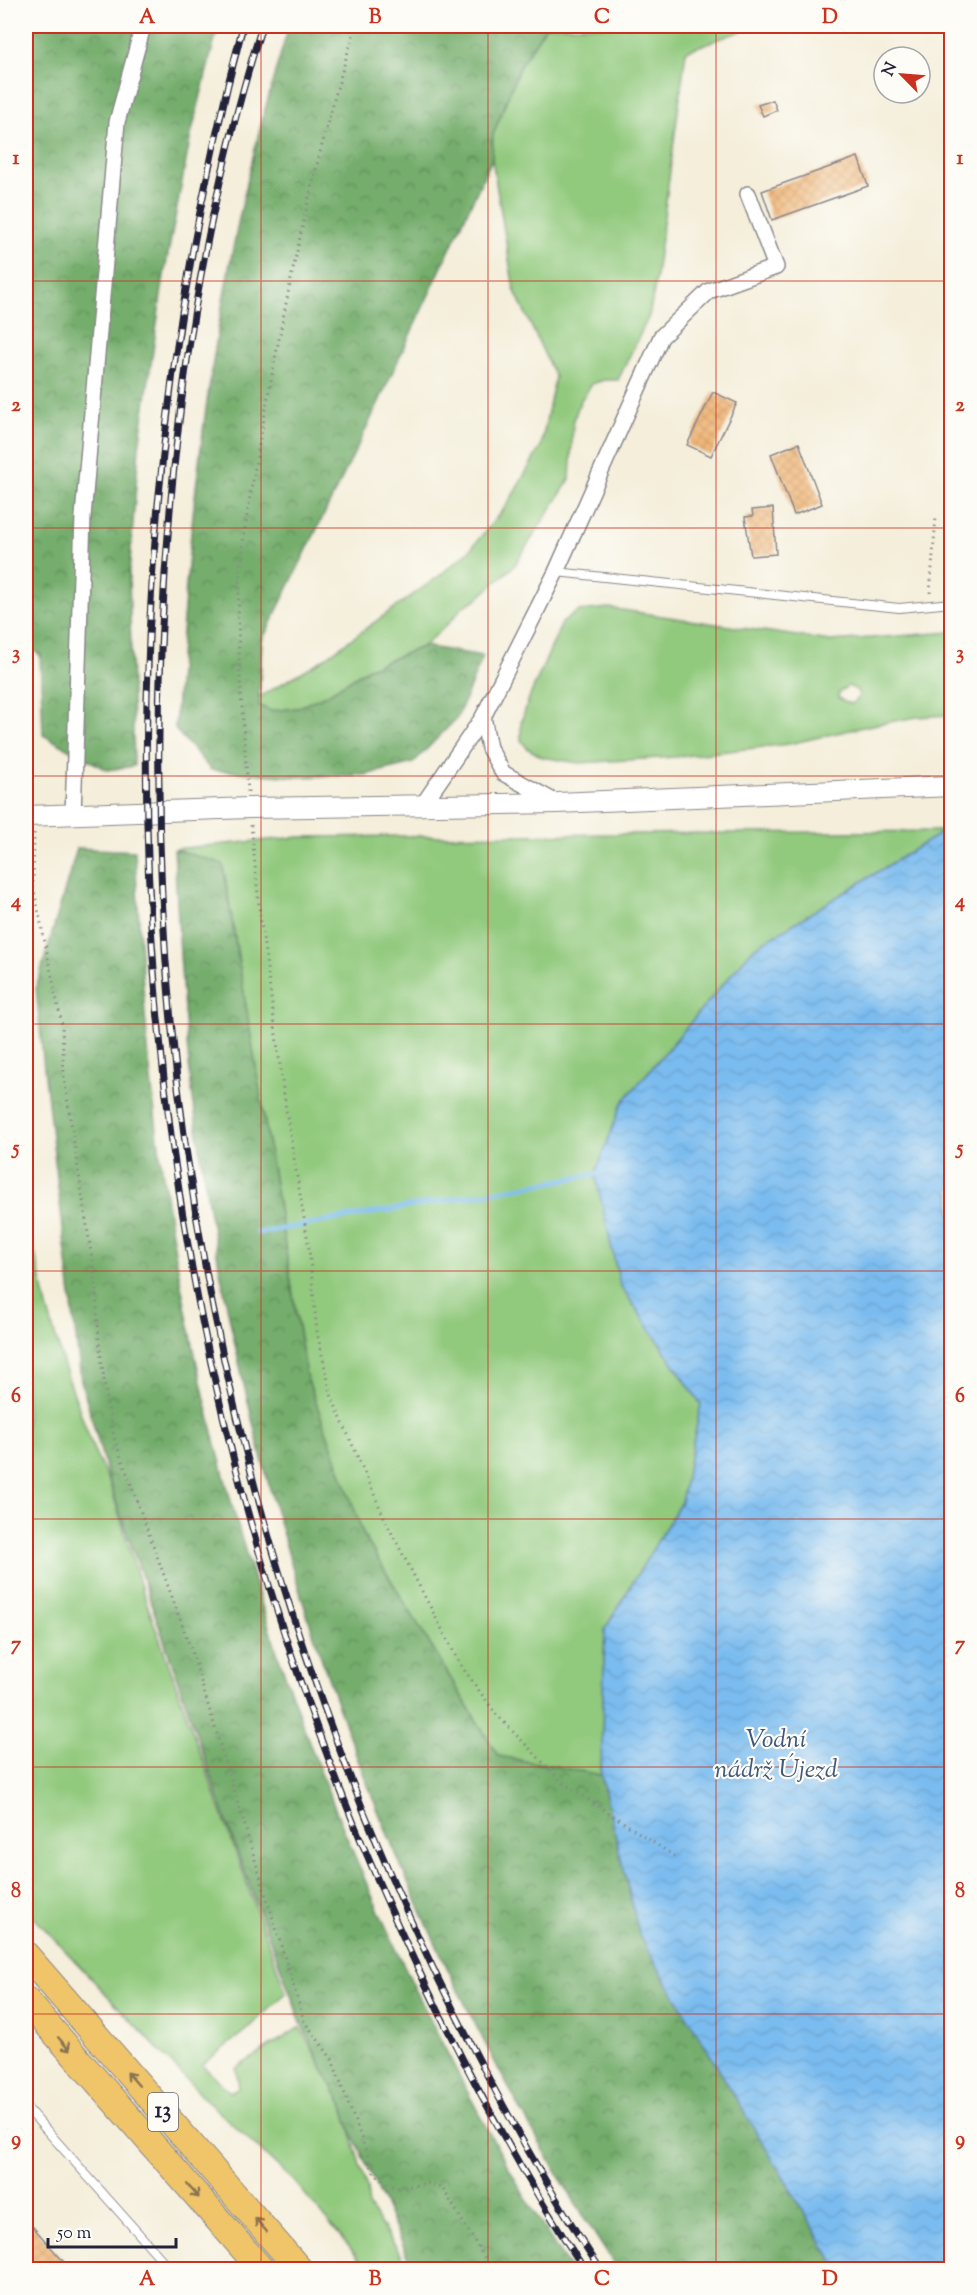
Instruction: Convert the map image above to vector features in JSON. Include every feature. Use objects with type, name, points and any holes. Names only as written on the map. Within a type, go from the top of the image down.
[{"type":"highway","name":"13","points":[[26,1955],[300,2270]]},
{"type":"highway","name":"13","points":[[26,2000],[262,2270]]},
{"type":"street","points":[[73,815],[82,517],[117,122],[142,26]]},
{"type":"street","points":[[422,806],[483,717],[556,572],[661,337],[709,291],[776,267],[748,194]]},
{"type":"street","points":[[483,717],[489,748],[503,773],[557,803]]},
{"type":"street","points":[[30,816],[249,808],[557,803],[951,786]]},
{"type":"lane","points":[[556,572],[899,608],[951,603]]},
{"type":"lane","points":[[26,2107],[171,2270]]},
{"type":"path","points":[[356,26],[308,202],[279,338],[241,561],[239,663],[249,808],[260,915],[286,1110],[309,1248],[317,1334],[332,1398],[387,1524],[460,1664],[496,1714],[562,1782],[677,1858]]},
{"type":"path","points":[[929,605],[936,517]]},
{"type":"path","points":[[30,816],[33,885],[62,1025],[64,1077],[95,1278],[99,1341],[114,1438],[192,1652],[304,2021],[332,2059],[374,2173],[389,2185],[398,2188],[429,2183],[442,2189],[492,2270]]},
{"type":"green space","points":[[26,26],[218,26],[191,135],[164,275],[139,447],[129,575],[134,766],[107,770],[43,735],[40,655],[26,645]]},
{"type":"green space","points":[[289,26],[546,26],[520,66],[493,135],[492,159],[369,423],[262,641],[259,706],[271,711],[297,708],[328,694],[369,668],[424,646],[483,656],[457,718],[413,763],[365,775],[296,777],[211,770],[175,729],[189,552],[211,374],[243,198],[264,112]]},
{"type":"green space","points":[[546,26],[755,26],[686,51],[649,316],[618,380],[604,380],[592,384],[581,400],[573,421],[570,479],[514,566],[477,599],[462,607],[452,620],[424,646],[369,668],[328,694],[297,708],[271,711],[259,706],[259,697],[319,662],[439,576],[469,551],[507,505],[541,446],[555,377],[514,289],[492,159],[493,135],[520,66]]},
{"type":"green space","points":[[609,608],[830,641],[951,632],[951,711],[948,715],[917,717],[872,725],[789,744],[675,757],[579,763],[542,757],[527,748],[521,740],[521,723],[529,698],[562,623],[578,611]],"holes":[[[848,686],[857,690],[859,697],[852,704],[838,697],[839,693]]]},
{"type":"green space","points":[[944,831],[754,948],[622,1103],[596,1174],[620,1285],[701,1404],[681,1502],[605,1629],[601,1775],[498,1756],[364,1536],[306,1375],[223,864],[174,849],[300,837]]},
{"type":"green space","points":[[77,848],[135,851],[148,1049],[173,1238],[197,1361],[226,1483],[261,1604],[302,1723],[348,1839],[399,1954],[495,2143],[570,2269],[414,2269],[349,2127],[343,2106],[300,2020],[234,1843],[110,1484],[81,1380],[36,988]]},
{"type":"green space","points":[[174,849],[223,864],[306,1375],[364,1536],[498,1756],[601,1775],[640,1937],[838,2269],[617,2269],[536,2137],[463,2000],[398,1860],[342,1716],[293,1568],[252,1418],[219,1267],[195,1114],[184,1015]]},
{"type":"green space","points":[[26,1170],[31,1235],[47,1307],[64,1366],[93,1448],[110,1484],[141,1587],[286,1993],[245,2031],[202,2065],[230,2092],[239,2087],[236,2068],[300,2027],[343,2106],[367,2189],[369,2207],[411,2269],[368,2269],[294,2181],[205,2099],[26,1909]]},
{"type":"water","name":"Vodní nádrž Újezd","points":[[951,830],[951,2269],[838,2269],[640,1937],[601,1775],[605,1629],[681,1502],[701,1404],[620,1285],[595,1174],[622,1103],[754,948],[944,831]]},
{"type":"building","points":[[773,100],[777,110],[763,116],[758,105]]},
{"type":"building","points":[[858,157],[868,186],[772,220],[762,191]]},
{"type":"building","points":[[713,392],[737,403],[711,456],[687,445]]},
{"type":"building","points":[[799,443],[822,504],[794,515],[771,454]]},
{"type":"building","points":[[773,508],[776,554],[751,556],[745,517],[753,516],[752,510]]},
{"type":"building","points":[[26,2219],[71,2270],[26,2270]]},
{"type":"waterway","points":[[258,1233],[602,1173]]},
{"type":"railway","points":[[243,26],[190,264],[158,504],[146,745],[155,986],[184,1225],[234,1461],[304,1693],[395,1919],[437,2009],[507,2142],[585,2270]]},
{"type":"railway","points":[[262,26],[229,144],[203,265],[183,387],[170,510],[159,710],[163,910],[181,1109],[212,1305],[258,1499],[318,1689],[391,1875],[477,2056],[536,2165],[601,2270]]}]
